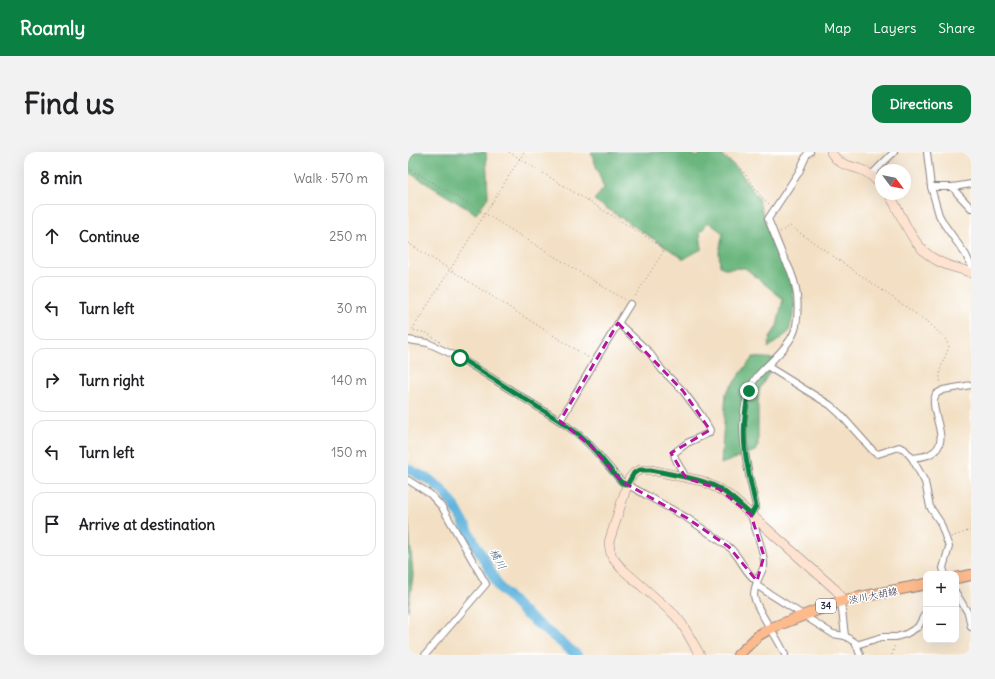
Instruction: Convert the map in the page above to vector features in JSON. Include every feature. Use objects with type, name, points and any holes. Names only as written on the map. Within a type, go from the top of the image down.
[{"type":"main road","points":[[959,577],[971,575]]},
{"type":"main road","name":"渋川大胡線","points":[[738,655],[759,635],[771,628],[841,601],[923,585]]},
{"type":"street","points":[[785,655],[782,647],[757,604],[754,595],[756,583],[764,564],[764,556],[751,515],[756,506],[746,463],[743,430],[745,408],[749,391],[755,379],[789,341],[796,328],[798,315],[795,285],[792,274],[768,219],[799,172],[807,154],[810,152]]},
{"type":"street","points":[[831,152],[836,160],[841,164],[863,170],[875,179]]},
{"type":"street","points":[[871,175],[894,152]]},
{"type":"street","points":[[927,152],[931,187],[939,215],[966,255],[971,266]]},
{"type":"street","points":[[931,187],[953,187],[971,184]]},
{"type":"street","points":[[953,187],[957,194],[971,208]]},
{"type":"street","points":[[892,200],[912,237],[926,253],[945,264],[971,273]]},
{"type":"street","points":[[560,421],[630,304]]},
{"type":"street","points":[[618,324],[649,352],[662,370],[683,391],[710,430],[709,433],[687,443],[674,453],[674,457],[686,478]]},
{"type":"street","points":[[408,340],[428,343],[460,358],[560,421],[583,438],[621,482],[687,518],[730,547],[736,553],[756,583],[803,616],[833,634],[845,636],[856,642],[860,655]]},
{"type":"street","points":[[766,366],[830,405],[874,452],[878,454],[899,447],[904,449],[912,458],[924,482],[930,507],[940,522],[949,547],[943,568],[944,571]]},
{"type":"street","points":[[912,458],[929,455],[936,451],[941,444],[933,403],[936,394],[943,390],[971,386]]},
{"type":"street","points":[[700,655],[682,624],[674,615],[621,568],[612,557],[609,542],[627,485],[634,473],[651,470],[702,481],[730,496],[836,590],[840,595],[845,636]]},
{"type":"street","points":[[408,480],[430,494],[442,507],[486,584],[426,655]]},
{"type":"street","points":[[959,598],[968,613],[971,627]]},
{"type":"street","points":[[856,645],[882,637],[896,637],[906,634],[918,627],[923,618]]},
{"type":"path","points":[[408,168],[484,213],[630,304],[663,252],[661,246],[510,152]]},
{"type":"path","points":[[412,330],[484,213],[524,152]]},
{"type":"path","points":[[724,152],[740,168],[760,196],[774,209]]},
{"type":"path","points":[[774,235],[790,226],[929,324],[945,338],[949,346],[942,363],[939,376],[943,390]]},
{"type":"path","points":[[408,244],[595,361]]},
{"type":"path","points":[[408,329],[427,333],[445,345]]},
{"type":"path","points":[[946,539],[971,530]]},
{"type":"path","points":[[892,655],[896,637]]},
{"type":"highlighted area","points":[[618,323],[683,391],[710,430],[671,453],[686,478],[719,489],[751,515],[764,556],[757,581],[729,547],[687,518],[621,481],[591,446],[560,421]]},
{"type":"green space","points":[[408,152],[486,152],[488,197],[476,214],[408,172]]},
{"type":"green space","points":[[591,152],[689,152],[697,157],[702,152],[718,152],[738,169],[758,198],[772,243],[792,283],[795,307],[789,332],[768,348],[770,338],[777,326],[783,299],[745,268],[726,269],[720,266],[719,252],[723,233],[708,222],[700,233],[702,249],[684,259],[594,200],[604,188]]},
{"type":"green space","points":[[753,357],[777,359],[758,392],[758,445],[755,451],[721,464],[726,393]]},
{"type":"green space","points":[[408,519],[413,575],[408,611]]},
{"type":"waterway","name":"橘川","points":[[408,469],[430,480],[443,491],[454,505],[499,587],[524,613],[577,655]]},
{"type":"route","points":[[460,358],[578,434],[591,446],[621,482],[627,485],[629,479],[634,473],[640,470],[651,470],[702,481],[730,496],[751,515],[756,506],[746,463],[743,430],[745,408],[749,391]]}]
